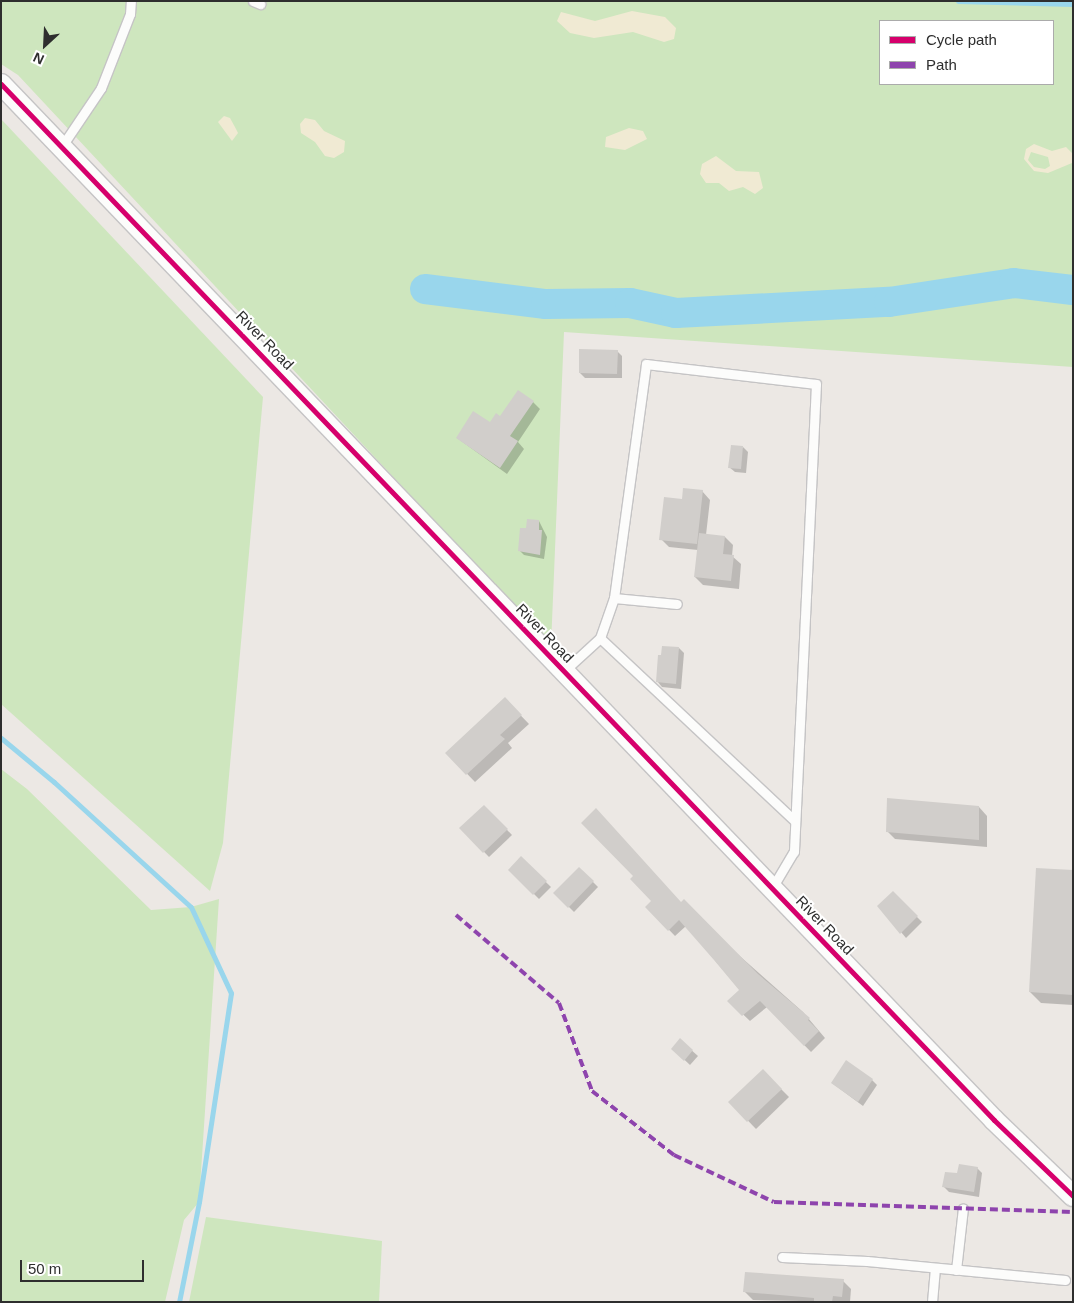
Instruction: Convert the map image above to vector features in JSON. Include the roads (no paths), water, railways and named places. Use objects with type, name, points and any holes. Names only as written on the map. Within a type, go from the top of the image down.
[{"type":"street","name":"River Road","points":[[1,84],[994,1120],[1073,1196]]},
{"type":"lane","points":[[62,146],[101,88],[130,14],[131,1]]},
{"type":"lane","points":[[564,671],[600,638],[614,598],[646,364],[816,384],[794,850],[772,888]]},
{"type":"lane","points":[[614,598],[677,604]]},
{"type":"lane","points":[[600,638],[795,821]]},
{"type":"lane","points":[[956,1270],[963,1208]]},
{"type":"lane","points":[[782,1257],[1065,1280]]},
{"type":"lane","points":[[932,1302],[935,1268]]},
{"type":"waterway","points":[[958,1],[1073,4]]},
{"type":"waterway","points":[[425,289],[546,304],[630,303],[676,313],[889,302],[1014,283],[1073,290]]},
{"type":"waterway","points":[[1,738],[54,782],[191,907],[231,993],[199,1202],[179,1302]]}]
